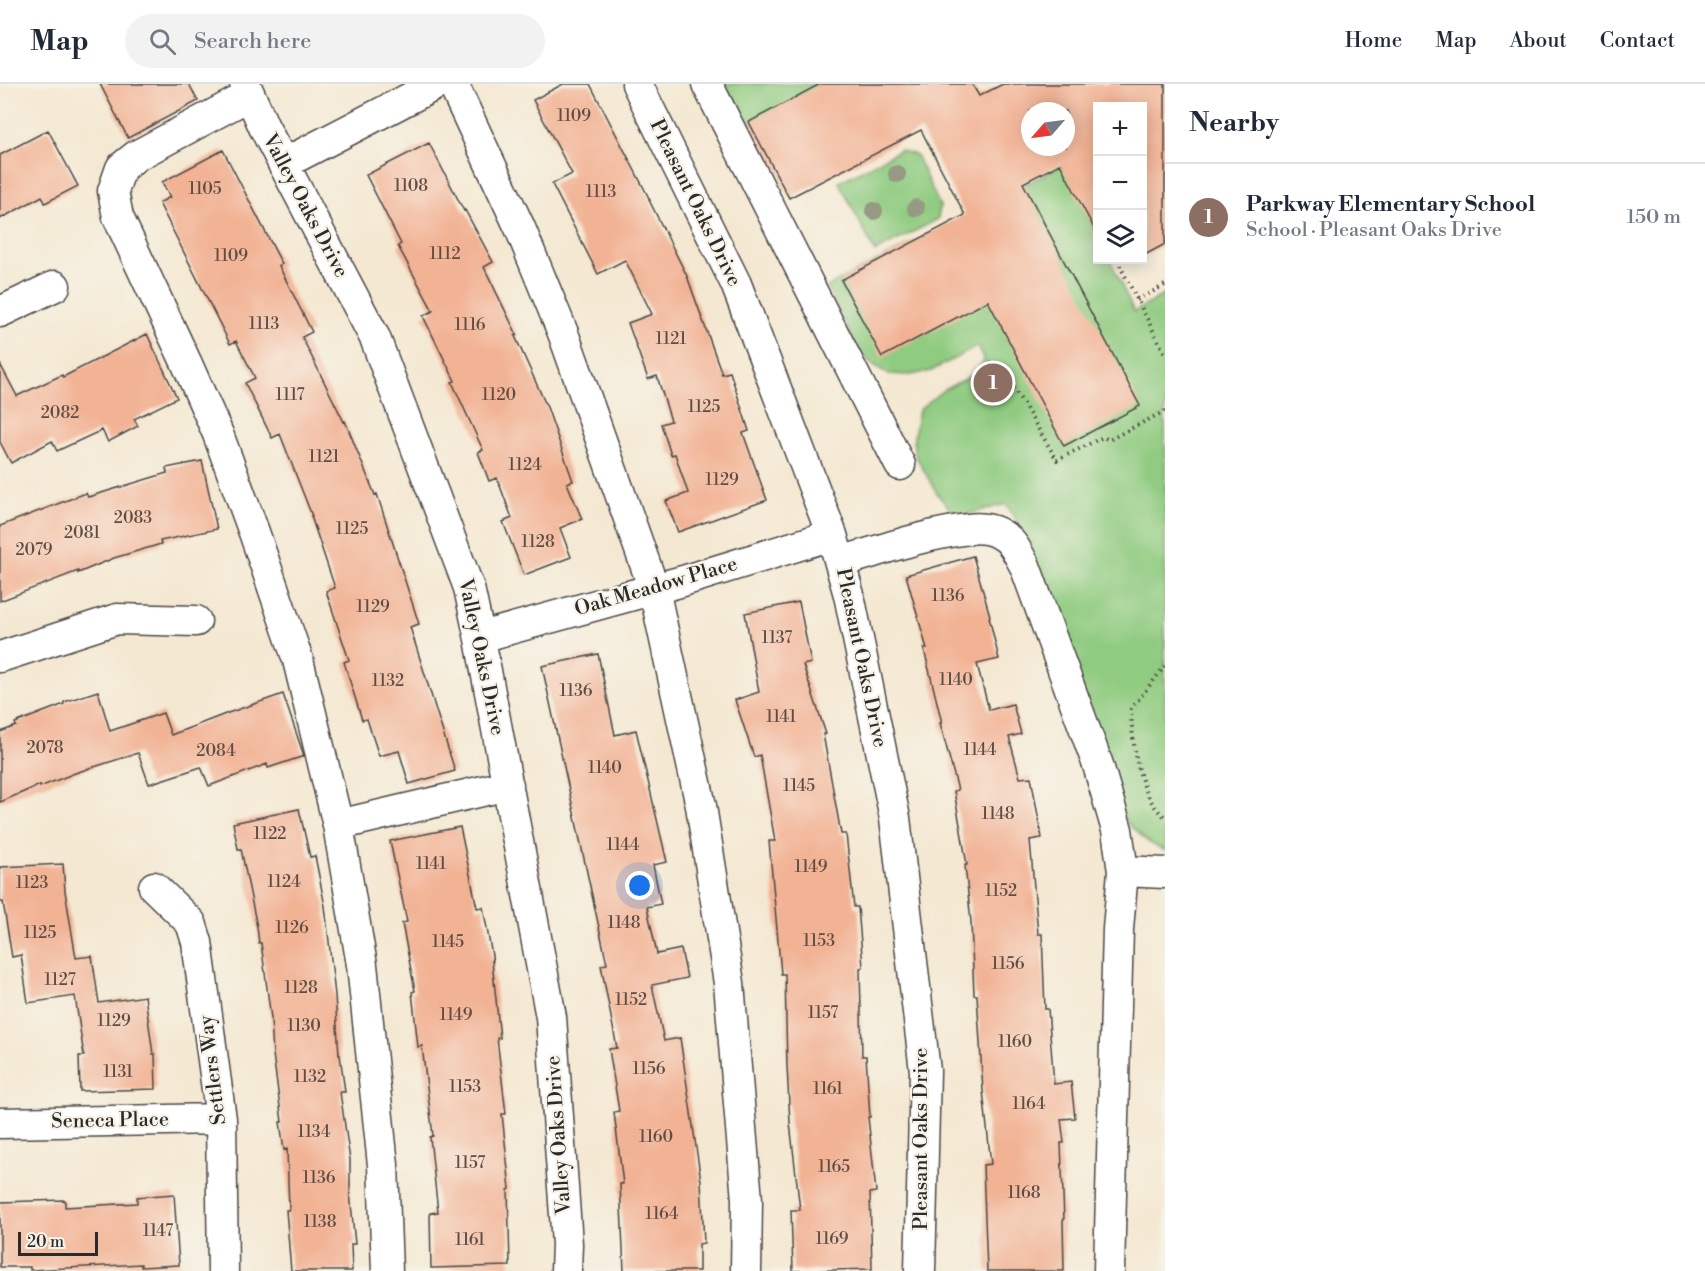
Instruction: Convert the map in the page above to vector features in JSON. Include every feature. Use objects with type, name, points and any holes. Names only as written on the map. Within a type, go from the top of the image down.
[{"type":"street","points":[[284,164],[437,84]]},
{"type":"street","points":[[453,84],[520,228],[563,333],[654,589],[701,806],[729,983],[747,1200],[746,1271]]},
{"type":"street","name":"Pleasant Oaks Drive","points":[[637,84],[736,284],[836,549],[852,606],[895,818],[924,1071],[920,1271]]},
{"type":"street","points":[[707,84],[900,465]]},
{"type":"street","points":[[248,89],[136,156],[122,168],[113,191],[118,217],[188,364],[209,414],[255,535],[298,660],[338,825],[363,977],[383,1166],[387,1271]]},
{"type":"street","name":"Valley Oaks Drive","points":[[248,89],[264,127],[375,338],[469,588],[551,1017],[567,1244],[566,1271]]},
{"type":"street","points":[[0,312],[55,286]]},
{"type":"street","name":"Oak Meadow Place","points":[[480,639],[654,589],[836,549],[929,537],[970,528],[1000,533],[1011,543],[1025,566],[1098,765],[1117,830],[1123,871],[1118,940],[1109,1271]]},
{"type":"street","points":[[0,657],[117,619],[196,621]]},
{"type":"street","points":[[338,825],[507,785]]},
{"type":"street","points":[[1123,871],[1165,873]]},
{"type":"street","name":"Settlers Way","points":[[154,886],[191,923],[197,942],[221,1119],[223,1271]]},
{"type":"street","name":"Seneca Place","points":[[0,1123],[221,1119]]},
{"type":"path","points":[[1119,264],[1165,354]]},
{"type":"path","points":[[1137,300],[1165,285]]},
{"type":"path","points":[[990,363],[1001,367],[1057,460],[1103,437],[1109,440],[1165,411]]},
{"type":"path","points":[[1165,666],[1131,709],[1132,737],[1142,780],[1153,803],[1165,817]]},
{"type":"green space","points":[[722,84],[827,84],[744,126]]},
{"type":"green space","points":[[900,150],[916,155],[940,206],[938,219],[875,252],[839,182]]},
{"type":"green space","points":[[1065,164],[1093,224],[1093,264],[1112,264],[1134,312],[1165,294],[1165,851],[1148,842],[1126,822],[1016,519],[1006,504],[957,517],[938,495],[914,453],[914,436],[919,410],[942,391],[976,373],[984,361],[978,346],[931,371],[911,375],[888,374],[872,364],[858,350],[827,287]]},
{"type":"building","points":[[100,84],[189,84],[198,101],[128,138]]},
{"type":"building","points":[[563,84],[590,84],[650,200],[687,276],[722,374],[730,372],[749,431],[743,433],[767,500],[678,532],[666,501],[688,493],[675,454],[671,455],[661,424],[671,421],[657,376],[648,379],[628,323],[652,314],[625,260],[598,274],[552,184],[572,174],[533,100]]},
{"type":"building","points":[[820,84],[972,84],[979,96],[1003,84],[1165,84],[1165,244],[1147,254],[1147,102],[1093,102],[1093,227],[1060,164],[1023,183],[1140,406],[1064,446],[988,301],[882,357],[841,280],[965,215],[921,130],[789,198],[749,122]]},
{"type":"building","points":[[48,130],[78,186],[45,203],[42,196],[0,219],[0,155]]},
{"type":"building","points":[[429,143],[493,262],[484,267],[517,335],[515,336],[547,407],[573,481],[567,483],[582,519],[560,528],[571,557],[524,575],[503,522],[512,518],[497,478],[489,481],[478,452],[483,450],[452,382],[455,381],[423,316],[433,311],[398,246],[401,244],[366,175]]},
{"type":"building","points":[[223,150],[282,264],[279,266],[312,332],[302,337],[345,421],[375,495],[377,494],[419,624],[410,627],[455,771],[409,784],[399,751],[379,756],[367,719],[362,720],[344,662],[349,660],[326,591],[335,588],[312,516],[280,434],[272,438],[245,383],[255,378],[236,341],[230,344],[159,203],[170,197],[162,182]]},
{"type":"building","points":[[147,334],[177,398],[134,419],[138,426],[108,442],[102,430],[57,451],[52,441],[11,463],[0,442],[0,364],[17,396],[62,375],[63,377]]},
{"type":"building","points":[[202,461],[217,529],[160,541],[161,544],[114,558],[0,601],[0,526],[86,493],[88,497],[167,473],[166,468]]},
{"type":"building","points":[[973,556],[999,659],[977,664],[989,710],[1013,704],[1021,734],[1009,737],[1020,778],[1031,777],[1042,838],[1030,840],[1038,934],[1042,934],[1045,1009],[1048,1009],[1054,1084],[1071,1082],[1075,1118],[1061,1119],[1064,1143],[1061,1143],[1064,1271],[987,1271],[983,1165],[991,1164],[983,1091],[977,995],[974,995],[971,922],[965,865],[967,865],[954,791],[958,790],[940,723],[942,723],[924,649],[927,649],[906,575]]},
{"type":"building","points":[[799,602],[811,663],[803,665],[826,734],[823,734],[841,834],[846,834],[854,907],[858,907],[863,967],[860,968],[862,1056],[866,1056],[870,1117],[868,1117],[876,1192],[870,1193],[872,1269],[793,1271],[791,1210],[800,1210],[790,1123],[785,974],[781,974],[769,841],[775,841],[760,755],[754,757],[735,700],[759,692],[745,613]]},
{"type":"building","points":[[598,654],[615,735],[636,730],[667,862],[653,865],[661,904],[647,907],[657,954],[681,949],[687,978],[652,985],[664,1041],[680,1038],[701,1181],[704,1243],[699,1244],[699,1271],[624,1271],[620,1184],[623,1184],[614,1112],[619,1111],[609,1049],[617,1048],[601,965],[607,964],[542,666]]},
{"type":"building","points":[[98,691],[110,731],[163,713],[171,735],[283,694],[304,756],[268,768],[267,764],[209,786],[201,767],[149,784],[138,753],[40,787],[40,785],[0,802],[0,732],[16,726],[15,723],[64,704],[64,702]]},
{"type":"building","points":[[299,809],[310,857],[315,856],[325,906],[339,1055],[345,1092],[340,1092],[350,1160],[350,1193],[355,1244],[351,1244],[352,1271],[291,1271],[286,1210],[289,1210],[287,1149],[284,1150],[280,1122],[282,1122],[271,1018],[261,943],[259,943],[241,849],[238,849],[233,823]]},
{"type":"building","points":[[460,827],[477,908],[483,907],[493,961],[500,1038],[497,1038],[506,1114],[502,1114],[510,1189],[508,1190],[510,1266],[431,1268],[430,1213],[438,1212],[430,1137],[433,1136],[422,1046],[418,1047],[412,992],[415,991],[402,923],[407,922],[390,841]]},
{"type":"building","points":[[63,864],[76,958],[92,956],[99,1003],[145,996],[153,1054],[155,1054],[156,1089],[80,1091],[79,1056],[84,1056],[75,996],[28,1003],[21,955],[12,957],[3,902],[0,902],[0,867]]},
{"type":"building","points":[[174,1194],[179,1265],[141,1267],[141,1264],[30,1270],[30,1267],[0,1267],[0,1202],[65,1200],[65,1207],[137,1203],[137,1197]]},
{"type":"place","name":"Parkway Elementary School","points":[[993,383]]}]
